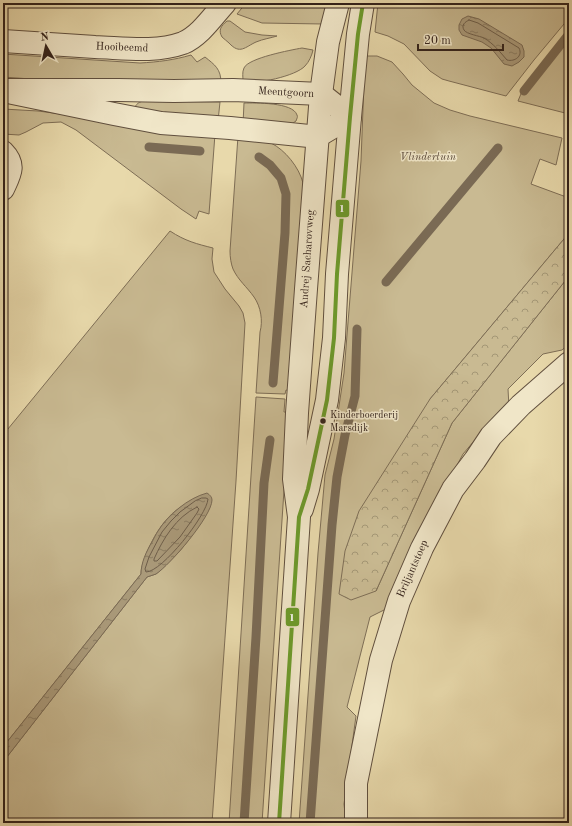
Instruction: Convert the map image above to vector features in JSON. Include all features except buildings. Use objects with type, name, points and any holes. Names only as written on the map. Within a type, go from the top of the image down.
[{"type":"street","name":"Hooibeemd","points":[[3,41],[134,49],[160,49],[183,43],[190,39],[204,28],[225,3]]},
{"type":"street","name":"Andrej Sacharovweg","points":[[279,823],[299,516],[294,479],[297,412],[321,94],[328,42],[338,3]]},
{"type":"street","name":"Andrej Sacharovweg","points":[[299,516],[308,489],[328,400],[350,117],[363,3]]},
{"type":"street","name":"Meentgoorn","points":[[3,90],[233,90],[321,94],[350,117]]},
{"type":"street","name":"Meentgoorn","points":[[3,90],[161,123],[318,136]]},
{"type":"street","points":[[318,136],[350,117]]},
{"type":"street","points":[[3,152],[10,159],[11,171],[3,189]]},
{"type":"street","name":"Briljantstoep","points":[[356,823],[356,783],[381,660],[399,601],[422,548],[453,489],[491,436],[521,404],[569,362]]},
{"type":"green space","points":[[246,3],[328,3],[323,24],[262,23],[237,14]]},
{"type":"green space","points":[[378,3],[569,3],[569,18],[506,96],[442,79],[430,71],[404,44],[388,36],[375,32]]},
{"type":"green space","points":[[227,21],[230,21],[245,32],[277,36],[259,41],[242,49],[236,49],[223,38],[220,32],[221,28]]},
{"type":"green space","points":[[569,31],[569,114],[518,101],[523,89]]},
{"type":"green space","points":[[302,48],[313,50],[308,63],[300,70],[266,81],[243,81],[244,68],[247,64],[270,55]]},
{"type":"green space","points":[[3,54],[140,63],[191,55],[197,62],[205,57],[212,62],[219,71],[221,83],[116,85],[3,77]]},
{"type":"green space","name":"Vlindertuin","points":[[365,56],[377,56],[392,62],[412,85],[434,103],[450,110],[562,138],[556,165],[540,159],[531,184],[569,198],[569,233],[430,399],[376,591],[452,423],[569,276],[569,344],[562,350],[543,354],[508,389],[509,407],[480,434],[463,454],[436,504],[386,609],[370,617],[347,707],[356,716],[344,804],[346,823],[299,823],[325,475],[334,439],[344,373],[361,161]]},
{"type":"green space","points":[[143,101],[220,102],[218,121],[159,117],[135,107]]},
{"type":"green space","points":[[244,103],[281,105],[294,111],[297,118],[296,121],[290,125],[243,124]]},
{"type":"green space","points":[[3,109],[38,111],[215,134],[209,214],[199,211],[196,219],[76,130],[61,122],[43,123],[19,135],[3,134]]},
{"type":"green space","points":[[238,136],[264,140],[276,146],[295,165],[303,183],[306,201],[291,391],[286,390],[285,394],[256,393],[261,314],[256,301],[232,267],[230,251]]},
{"type":"green space","points":[[170,231],[196,244],[213,248],[212,259],[214,272],[225,289],[239,306],[243,313],[245,323],[236,481],[212,823],[3,823],[3,762],[147,577],[156,574],[179,552],[201,523],[210,507],[186,504],[170,516],[155,537],[147,553],[141,574],[3,747],[3,435]]},
{"type":"green space","points":[[569,233],[569,276],[452,423],[376,591],[351,600],[339,594],[345,551],[359,511],[430,399]]},
{"type":"green space","points":[[256,397],[285,399],[284,412],[290,412],[262,823],[229,823]]},
{"type":"water","points":[[468,16],[479,19],[522,45],[524,57],[512,66],[504,64],[491,48],[482,42],[462,35],[459,30],[459,25],[462,19]]},
{"type":"water","points":[[207,493],[212,499],[210,507],[189,540],[162,569],[156,574],[147,577],[3,762],[3,747],[141,574],[146,554],[156,533],[162,525],[173,513],[186,503],[200,495]]},
{"type":"waterway","points":[[524,91],[569,34]]},
{"type":"waterway","points":[[149,147],[200,151]]},
{"type":"waterway","points":[[386,282],[498,148]]},
{"type":"waterway","points":[[259,157],[270,165],[281,178],[286,194],[285,233],[273,383]]},
{"type":"waterway","points":[[310,823],[332,525],[337,477],[345,435],[355,396],[357,329]]},
{"type":"waterway","points":[[244,823],[264,483],[270,440]]},
{"type":"transit line","name":"1","points":[[279,823],[299,517],[308,489],[327,400],[334,338],[337,274],[350,117],[358,34],[363,3]]},
{"type":"place","name":"Kinderboerderij Marsdijk","points":[[323,421]]}]
